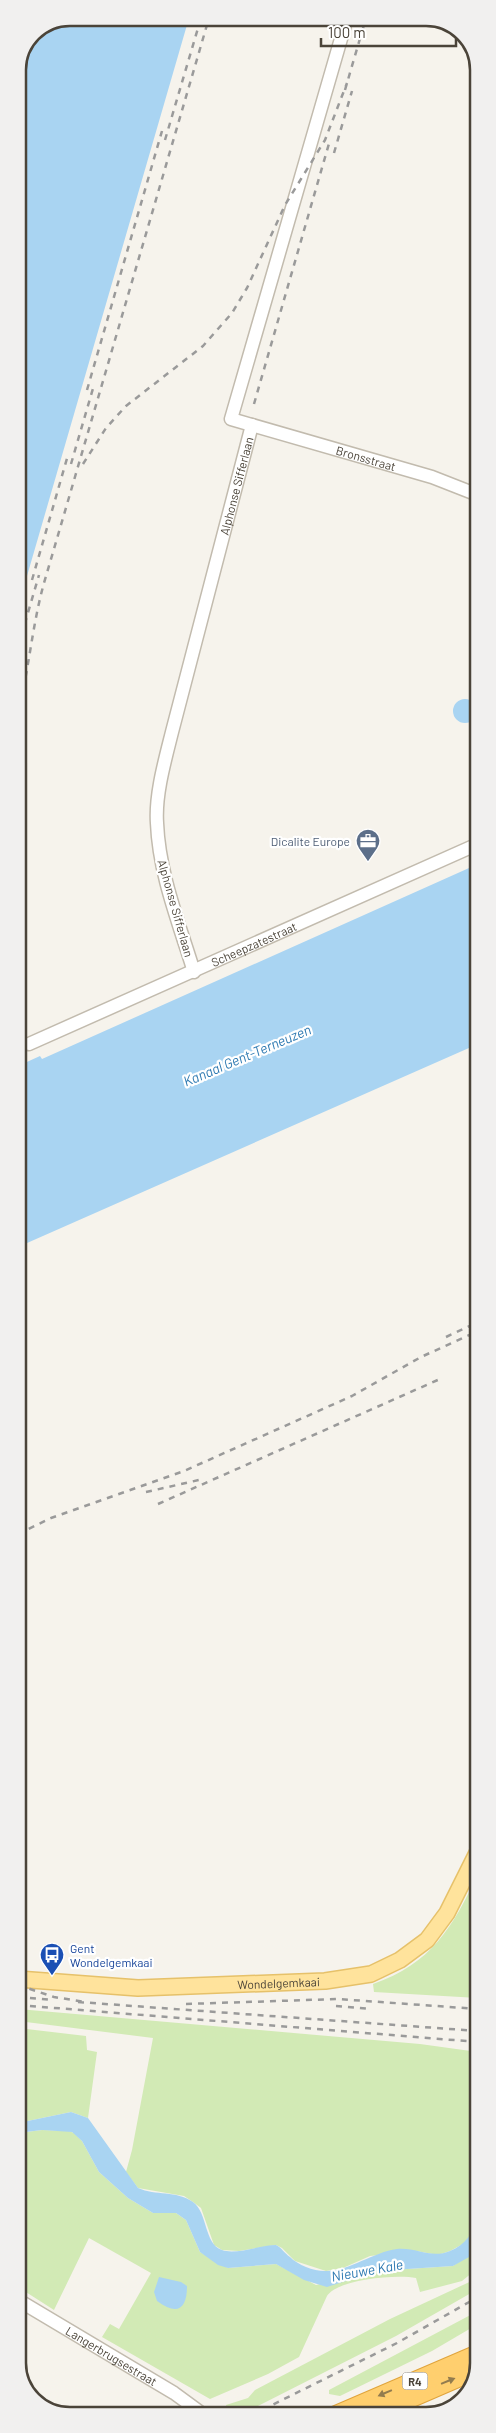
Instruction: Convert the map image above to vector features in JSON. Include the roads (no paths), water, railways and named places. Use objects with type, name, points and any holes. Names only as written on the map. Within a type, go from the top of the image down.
[{"type":"highway","name":"R4","points":[[356,2406],[470,2357]]},
{"type":"highway","name":"R4","points":[[393,2406],[468,2373]]},
{"type":"main road","name":"Wondelgemkaai","points":[[26,1980],[138,1988],[325,1981],[370,1974],[400,1960],[427,1940],[447,1913],[470,1867]]},
{"type":"street","name":"Alphonse Sifferlaan","points":[[194,972],[162,868],[156,821],[163,771],[252,425],[231,419],[345,26]]},
{"type":"street","name":"Bronsstraat","points":[[252,425],[432,477],[470,492]]},
{"type":"street","name":"Scheepzatestraat","points":[[29,1044],[470,848]]},
{"type":"street","name":"Langerbrugsestraat","points":[[26,2305],[174,2393],[193,2407]]},
{"type":"water","points":[[187,26],[26,579],[27,62],[39,39],[62,27]]},
{"type":"water","points":[[461,700],[469,700],[470,721],[461,722],[454,715],[454,707]]},
{"type":"water","name":"Kanaal Gent-Terneuzen","points":[[470,868],[470,1048],[26,1243],[26,1062],[40,1056],[42,1059]]},
{"type":"water","name":"Nieuwe Kale","points":[[71,2112],[88,2118],[138,2188],[152,2192],[173,2194],[193,2202],[201,2213],[212,2242],[222,2250],[241,2251],[276,2245],[297,2263],[320,2271],[343,2268],[397,2249],[436,2254],[443,2253],[460,2245],[470,2235],[470,2256],[453,2266],[377,2271],[327,2287],[304,2280],[276,2264],[228,2268],[218,2265],[200,2252],[186,2220],[176,2213],[153,2213],[128,2198],[99,2172],[82,2141],[72,2132],[42,2130],[26,2132],[26,2121]]},
{"type":"water","points":[[159,2277],[181,2282],[187,2286],[185,2301],[179,2308],[170,2308],[157,2301],[154,2292]]},
{"type":"railway","points":[[165,140],[199,26]]},
{"type":"railway","points":[[26,674],[36,615],[44,583],[207,26]]},
{"type":"railway","points":[[345,90],[364,26]]},
{"type":"railway","points":[[83,464],[106,428],[126,406],[203,346],[232,313],[247,288],[285,205],[325,140],[347,83]]},
{"type":"railway","points":[[334,153],[352,91]]},
{"type":"railway","points":[[87,390],[162,131]]},
{"type":"railway","points":[[254,404],[330,140]]},
{"type":"railway","points":[[71,464],[94,385]]},
{"type":"railway","points":[[32,580],[68,455]]},
{"type":"railway","points":[[26,620],[39,575]]},
{"type":"railway","points":[[446,1337],[470,1326]]},
{"type":"railway","points":[[26,1530],[51,1518],[184,1471],[352,1396],[421,1357],[470,1335]]},
{"type":"railway","points":[[158,1504],[440,1379]]},
{"type":"railway","points":[[146,1492],[199,1480]]},
{"type":"railway","points":[[26,1988],[54,1997],[85,2002]]},
{"type":"railway","points":[[26,1998],[53,2000]]},
{"type":"railway","points":[[186,2004],[338,1999],[470,2008]]},
{"type":"railway","points":[[78,2002],[470,2030]]},
{"type":"railway","points":[[26,2006],[470,2041]]},
{"type":"railway","points":[[336,2006],[371,2009]]},
{"type":"railway","points":[[269,2406],[397,2343],[470,2302]]},
{"type":"place","name":"Dicalite Europe","points":[[368,862]]},
{"type":"place","name":"Gent Wondelgemkaai","points":[[52,1976]]}]
